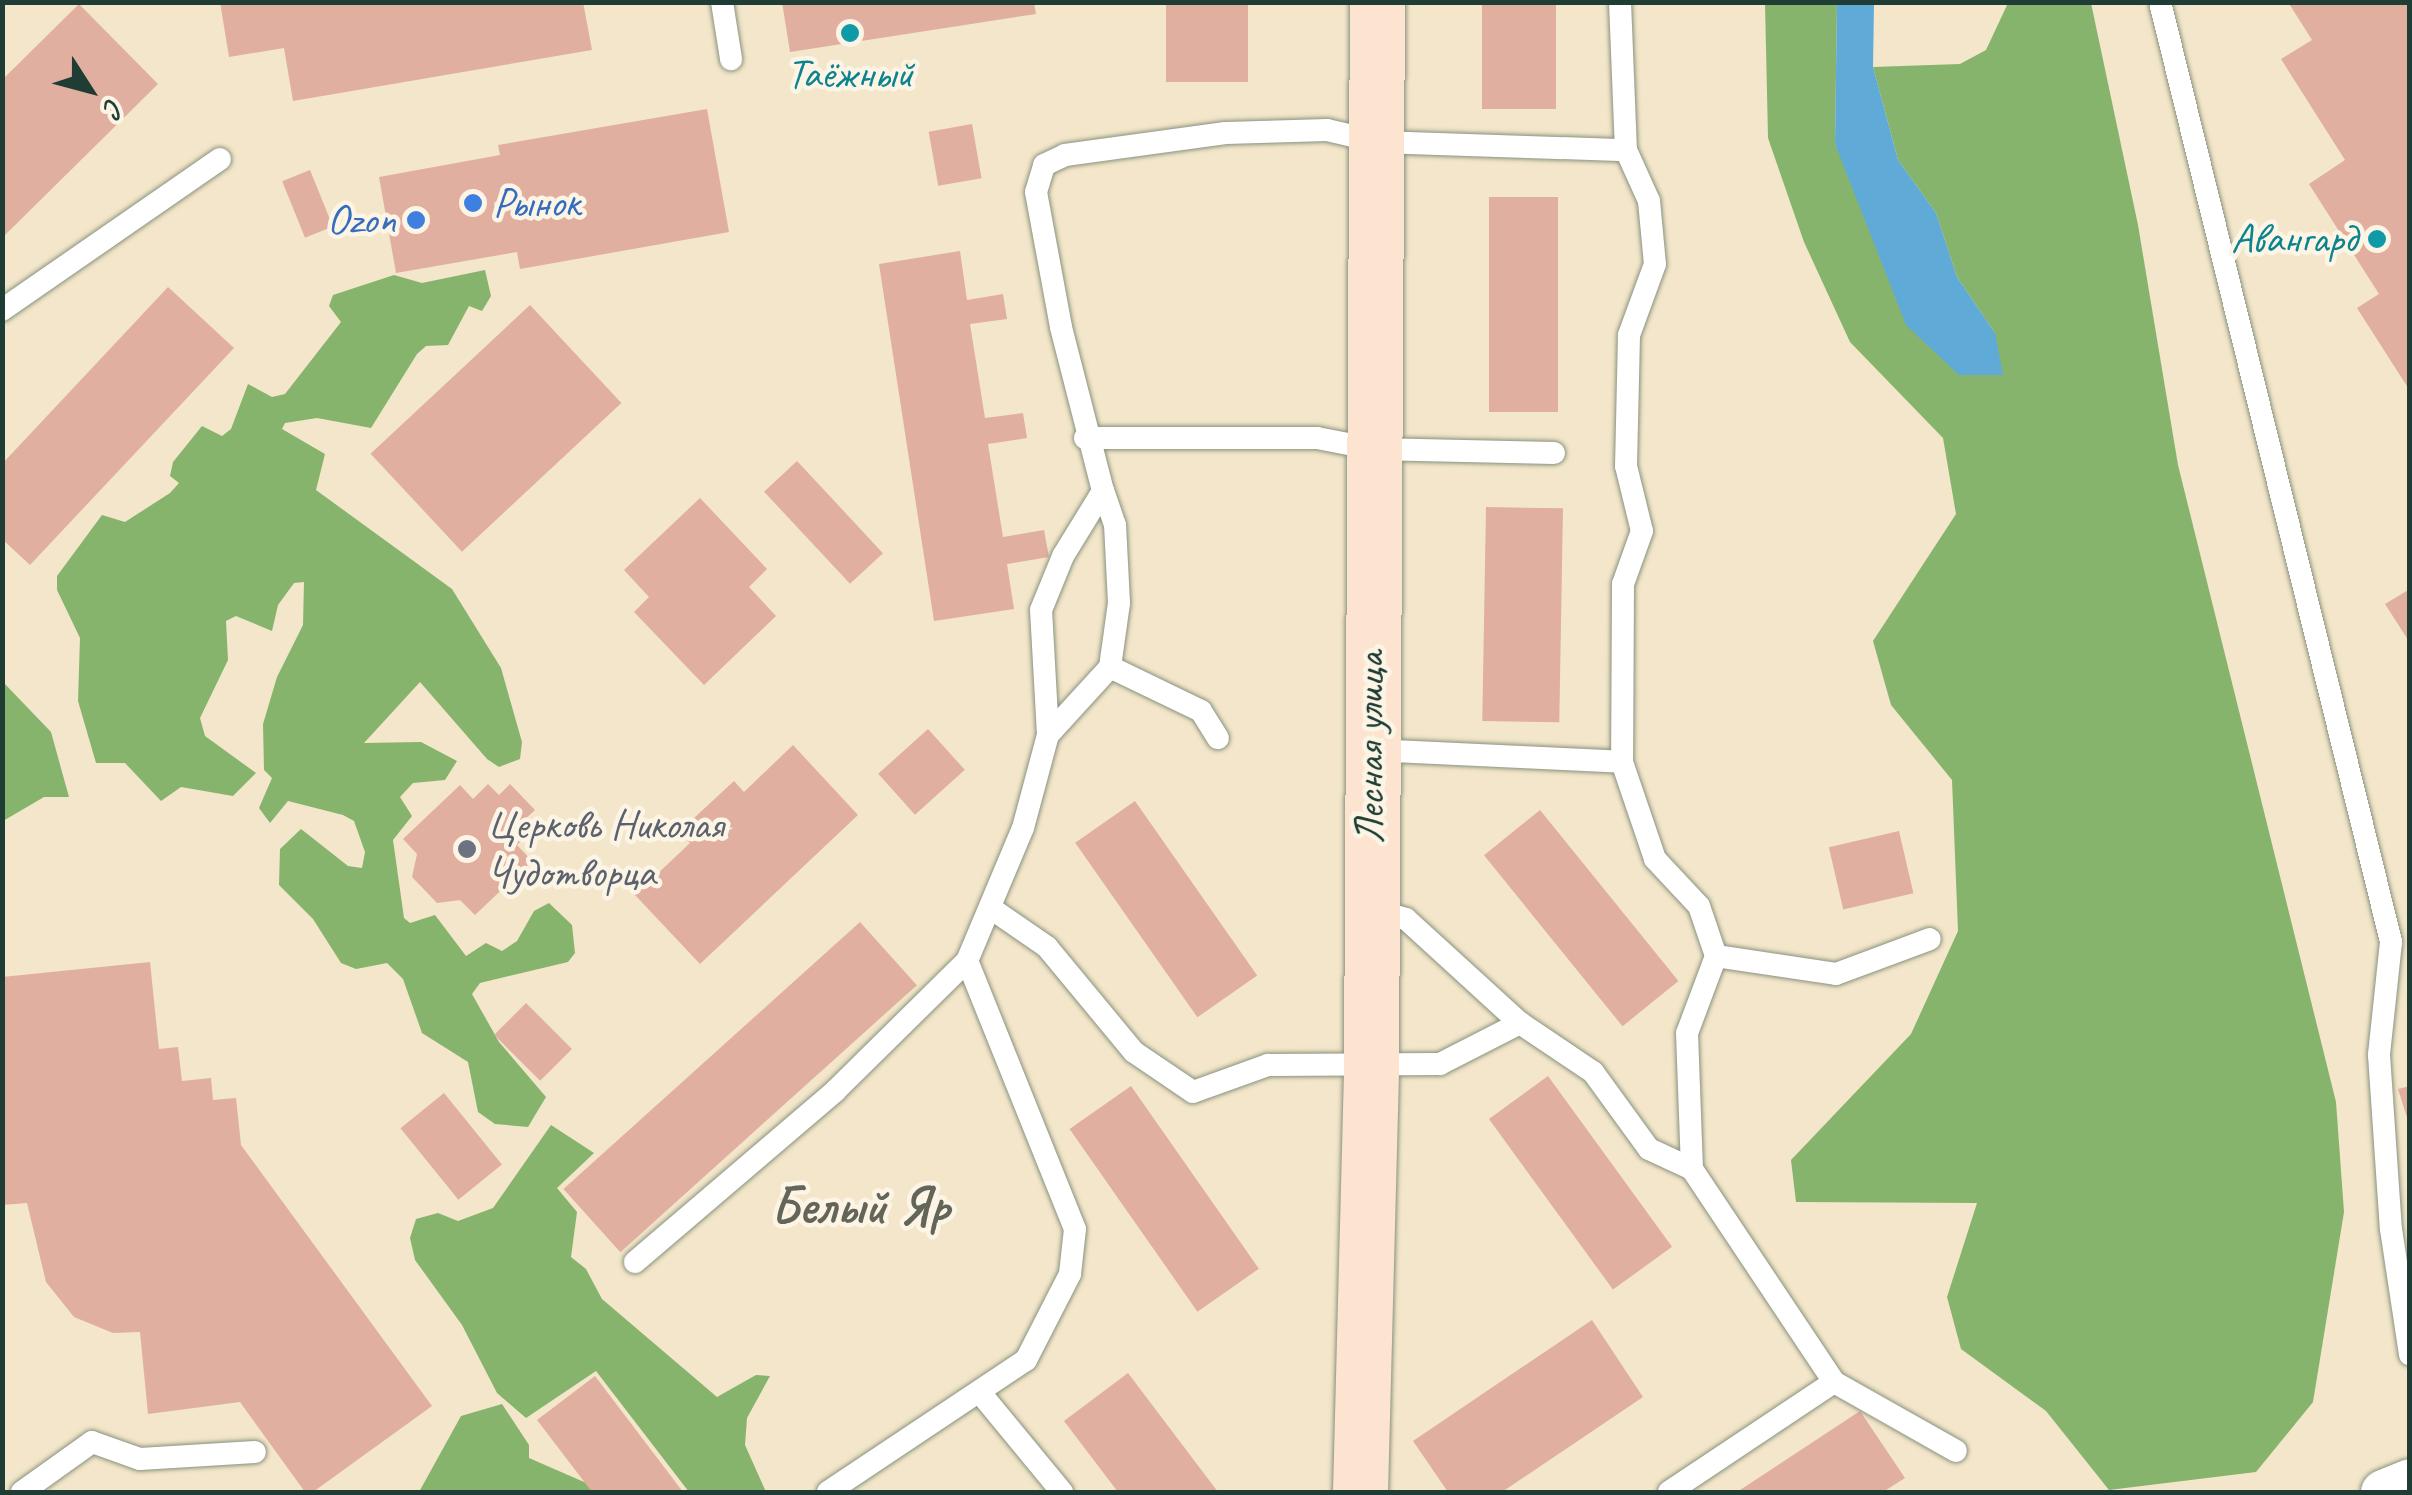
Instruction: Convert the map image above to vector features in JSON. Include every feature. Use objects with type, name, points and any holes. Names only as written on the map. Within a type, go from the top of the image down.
[{"type":"street","name":"Лесная улица","points":[[1360,1492],[1370,1066],[1368,750],[1379,142],[1377,2]]},
{"type":"street","points":[[2384,1492],[2410,1481]]},
{"type":"lane","points":[[722,2],[731,58]]},
{"type":"lane","points":[[1620,2],[1626,150],[1649,201],[1655,264],[1629,334],[1626,466],[1642,531],[1623,584],[1622,762],[1654,858],[1699,906],[1716,956],[1687,1033],[1692,1169]]},
{"type":"lane","points":[[2160,2],[2400,935],[2379,1055],[2392,1229],[2410,1356]]},
{"type":"lane","points":[[1048,736],[1110,666],[1119,602],[1115,526],[1085,438],[1036,192],[1044,165],[1065,155],[1226,133],[1327,130],[1379,142],[1626,150]]},
{"type":"lane","points":[[2,310],[220,159]]},
{"type":"lane","points":[[1085,438],[1316,438],[1374,448],[1554,452]]},
{"type":"lane","points":[[635,1262],[835,1091],[967,962],[992,909],[1048,736],[1041,610],[1063,556],[1103,491]]},
{"type":"lane","points":[[1110,666],[1201,711],[1218,738]]},
{"type":"lane","points":[[1368,750],[1622,762]]},
{"type":"lane","points":[[992,909],[1047,947],[1134,1052],[1192,1092],[1268,1064],[1440,1064],[1520,1023]]},
{"type":"lane","points":[[1370,909],[1406,919],[1520,1023],[1593,1072],[1649,1149],[1692,1169],[1834,1382],[1956,1452]]},
{"type":"lane","points":[[1716,956],[1836,974],[1930,939]]},
{"type":"lane","points":[[828,1492],[982,1395],[1026,1360],[1070,1274],[1075,1229],[967,962]]},
{"type":"lane","points":[[1669,1492],[1834,1382]]},
{"type":"lane","points":[[982,1395],[1062,1492]]},
{"type":"lane","points":[[22,1492],[92,1442],[140,1459],[255,1452]]},
{"type":"green space","points":[[1765,3],[1837,3],[1835,144],[1867,213],[1995,333],[1957,277],[1936,213],[1898,160],[1873,67],[1960,64],[1986,50],[2008,3],[2091,3],[2138,225],[2178,465],[2336,1102],[2344,1212],[2313,1402],[2256,1472],[2109,1490],[2046,1411],[1961,1349],[1947,1297],[1977,1203],[1796,1202],[1791,1160],[1911,1034],[1958,931],[1952,780],[1891,705],[1873,641],[1956,514],[1943,438],[1850,342],[1804,242],[1768,138]]},
{"type":"green space","points":[[485,270],[491,296],[482,311],[469,306],[448,345],[426,346],[417,354],[371,428],[317,418],[285,423],[282,429],[325,454],[316,490],[452,589],[501,668],[522,742],[520,759],[499,767],[487,759],[420,682],[364,743],[421,742],[457,761],[445,780],[413,783],[400,797],[412,816],[393,840],[404,918],[410,923],[435,915],[466,956],[486,943],[502,951],[517,941],[534,911],[549,903],[572,925],[575,953],[568,962],[480,983],[472,994],[499,1042],[546,1097],[528,1127],[495,1124],[478,1112],[468,1062],[422,1033],[403,979],[387,963],[356,969],[341,963],[313,919],[279,885],[280,849],[301,829],[348,866],[362,868],[365,852],[354,821],[343,815],[288,801],[270,823],[259,808],[272,778],[264,770],[263,724],[277,677],[303,625],[304,582],[294,583],[278,605],[272,631],[236,616],[226,621],[228,660],[200,718],[205,736],[256,773],[233,796],[181,787],[161,801],[125,763],[96,763],[78,701],[80,638],[57,590],[57,576],[102,515],[125,522],[170,493],[179,483],[170,476],[173,462],[202,426],[222,436],[231,429],[248,384],[272,397],[285,394],[341,322],[329,306],[333,295],[394,275],[422,283]]},
{"type":"green space","points":[[3,682],[51,732],[69,797],[44,797],[3,821]]},
{"type":"green space","points":[[551,1125],[594,1153],[557,1188],[577,1212],[571,1257],[586,1269],[602,1299],[717,1397],[756,1375],[770,1376],[747,1418],[745,1445],[766,1492],[689,1492],[596,1371],[526,1418],[497,1393],[462,1325],[415,1260],[410,1238],[416,1219],[438,1213],[458,1221],[493,1208]]},
{"type":"green space","points":[[502,1404],[529,1445],[529,1458],[607,1492],[419,1492],[461,1416]]},
{"type":"water","points":[[1837,3],[1874,3],[1873,67],[1898,160],[1936,213],[1957,277],[1995,333],[2003,375],[1959,375],[1906,325],[1835,144]]},
{"type":"building","points":[[220,2],[583,2],[592,50],[293,101],[284,48],[229,57]]},
{"type":"building","name":"Таёжный","points":[[782,2],[1034,2],[1036,14],[790,52]]},
{"type":"building","points":[[1166,2],[1248,2],[1248,82],[1166,82]]},
{"type":"building","points":[[1482,2],[1556,2],[1556,109],[1482,109]]},
{"type":"building","name":"Авангард","points":[[2288,2],[2410,2],[2410,391],[2357,308],[2379,294],[2309,184],[2345,160],[2281,59],[2312,40]]},
{"type":"building","points":[[79,4],[158,84],[2,238],[2,80]]},
{"type":"building","points":[[707,109],[729,232],[520,269],[517,252],[396,273],[379,177],[500,155],[498,145]]},
{"type":"building","points":[[972,124],[982,178],[938,186],[929,132]]},
{"type":"building","points":[[310,170],[333,227],[305,238],[282,181]]},
{"type":"building","points":[[1489,197],[1558,197],[1558,412],[1489,412]]},
{"type":"building","points":[[960,251],[967,300],[1003,294],[1007,319],[970,324],[985,418],[1023,413],[1027,438],[988,444],[1003,537],[1044,530],[1049,557],[1007,564],[1014,609],[934,621],[879,264]]},
{"type":"building","points":[[168,287],[234,348],[30,565],[2,539],[2,464]]},
{"type":"building","points":[[530,305],[621,403],[462,552],[371,454]]},
{"type":"building","points":[[797,461],[883,553],[850,584],[764,492]]},
{"type":"building","points":[[700,498],[767,569],[749,587],[776,616],[704,685],[634,612],[649,597],[624,570]]},
{"type":"building","points":[[1486,507],[1563,508],[1559,722],[1482,721]]},
{"type":"building","points":[[2410,589],[2410,643],[2385,604]]},
{"type":"building","points":[[928,729],[965,770],[915,815],[878,774]]},
{"type":"building","points":[[793,745],[858,815],[700,964],[635,895],[690,843],[679,832],[734,781],[744,792]]},
{"type":"building","name":"Церковь Николая Чудотворца","points":[[488,784],[499,795],[510,784],[535,810],[523,821],[532,830],[517,845],[532,861],[475,915],[460,900],[437,903],[412,877],[417,854],[403,839],[460,785],[473,799]]},
{"type":"building","points":[[1135,801],[1257,975],[1197,1017],[1075,843]]},
{"type":"building","points":[[1540,810],[1678,981],[1622,1026],[1484,855]]},
{"type":"building","points":[[1899,831],[1913,893],[1843,910],[1829,847]]},
{"type":"building","points":[[860,922],[917,985],[620,1252],[563,1189]]},
{"type":"building","points":[[150,962],[159,1049],[178,1047],[182,1081],[211,1078],[213,1100],[236,1098],[241,1145],[432,1406],[313,1492],[305,1492],[240,1402],[148,1414],[140,1332],[113,1333],[74,1317],[46,1282],[27,1203],[2,1205],[2,977]]},
{"type":"building","points":[[526,1003],[572,1049],[540,1081],[494,1035]]},
{"type":"building","points":[[1548,1076],[1672,1247],[1613,1290],[1489,1119]]},
{"type":"building","points":[[1131,1086],[1259,1269],[1197,1312],[1070,1129]]},
{"type":"building","points":[[2410,1086],[2410,1124],[2409,1124],[2398,1089]]},
{"type":"building","points":[[444,1093],[502,1164],[458,1200],[400,1128]]},
{"type":"building","points":[[1592,1320],[1643,1397],[1502,1492],[1448,1492],[1413,1441]]},
{"type":"building","points":[[1128,1373],[1218,1492],[1118,1492],[1064,1421]]},
{"type":"building","points":[[595,1376],[683,1492],[592,1492],[537,1420]]},
{"type":"building","points":[[1860,1411],[1905,1478],[1883,1492],[1737,1492]]},
{"type":"place","name":"Таёжный","points":[[850,33]]},
{"type":"place","name":"Рынок","points":[[473,203]]},
{"type":"place","name":"Ozon","points":[[416,220]]},
{"type":"place","name":"Авангард","points":[[2377,239]]},
{"type":"place","name":"Церковь Николая Чудотворца","points":[[467,849]]},
{"type":"district","name":"Белый Яр","points":[[860,1207]]}]
